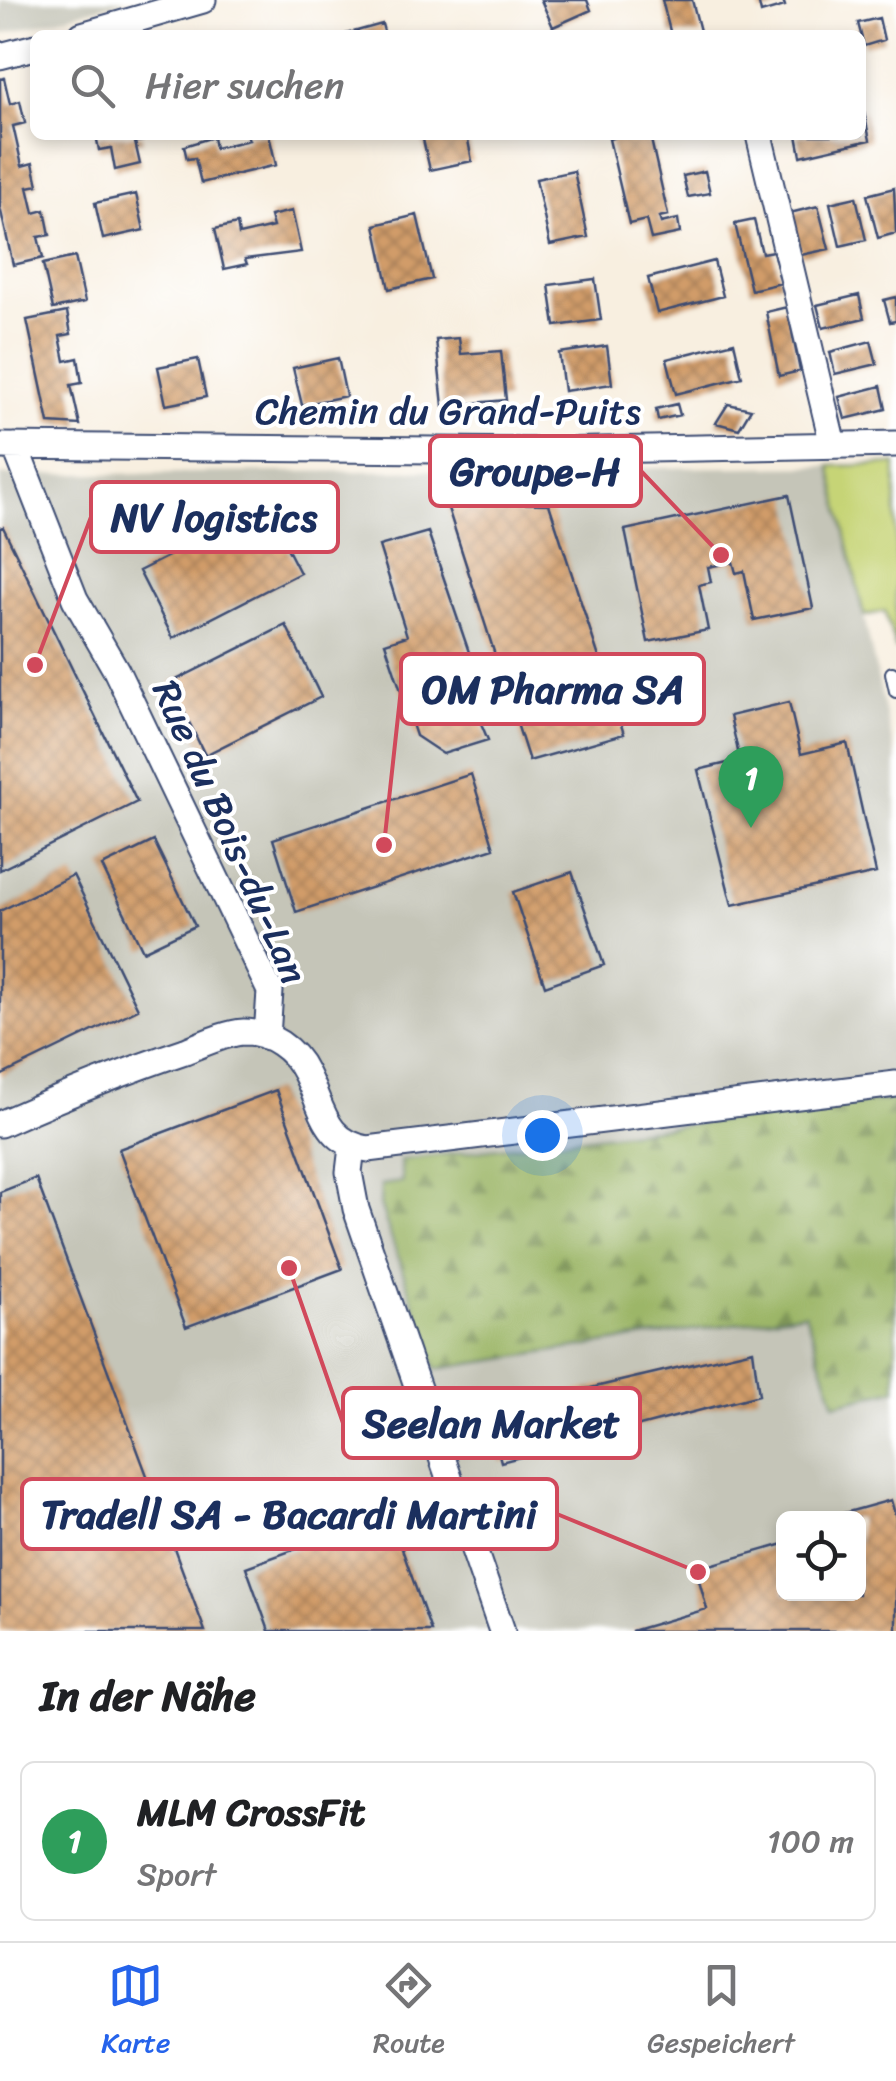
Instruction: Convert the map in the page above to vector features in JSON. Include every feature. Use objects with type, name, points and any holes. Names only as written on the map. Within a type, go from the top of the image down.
[{"type":"street","points":[[99,30],[203,0]]},
{"type":"street","points":[[0,56],[30,48]]},
{"type":"street","points":[[760,140],[833,445]]},
{"type":"street","name":"Chemin du Grand-Puits","points":[[8,446],[549,452],[896,444]]},
{"type":"street","name":"Rue du Bois-du-Lan","points":[[8,446],[75,599],[116,670],[270,991],[267,1037],[300,1062],[332,1134],[352,1146]]},
{"type":"street","points":[[0,1124],[109,1077],[221,1038],[244,1032],[267,1037]]},
{"type":"street","points":[[502,1631],[356,1209],[349,1172],[352,1146],[368,1149],[896,1084]]},
{"type":"lane","points":[[892,673],[896,690]]},
{"type":"shaded area","points":[[0,0],[125,0],[0,35]]},
{"type":"shaded area","points":[[830,466],[896,759],[896,1099],[400,1160],[436,1369],[806,1313],[835,1404],[896,1389],[896,1631],[0,1631],[0,475]]},
{"type":"green space","points":[[896,464],[896,650],[885,611],[864,616],[830,466]]},
{"type":"green space","points":[[896,1099],[896,1389],[835,1404],[805,1313],[436,1369],[380,1205],[381,1185],[402,1182],[400,1160]]},
{"type":"building","points":[[541,0],[587,0],[591,10],[553,27]]},
{"type":"building","points":[[662,0],[692,0],[700,30],[670,30]]},
{"type":"building","points":[[758,0],[783,0],[785,6],[761,13]]},
{"type":"building","points":[[879,18],[884,40],[866,45],[866,30],[860,30],[858,23]]},
{"type":"building","points":[[382,24],[384,30],[360,30]]},
{"type":"building","points":[[4,78],[10,104],[20,101],[25,123],[13,126],[22,166],[33,163],[38,185],[28,187],[34,213],[45,210],[50,235],[38,237],[43,258],[13,265],[0,207],[0,79]]},
{"type":"building","points":[[866,122],[870,140],[801,156],[798,140],[866,140]]},
{"type":"building","points":[[97,140],[143,140],[135,142],[140,164],[115,170],[111,148],[99,150]]},
{"type":"building","points":[[214,140],[215,148],[249,140],[270,140],[276,165],[201,183],[195,158],[187,159],[184,146]]},
{"type":"building","points":[[423,140],[468,140],[472,161],[430,170]]},
{"type":"building","points":[[609,140],[651,140],[668,215],[659,217],[661,223],[678,219],[680,233],[651,239],[646,220],[629,224]]},
{"type":"building","points":[[574,171],[588,237],[550,245],[536,179]]},
{"type":"building","points":[[705,171],[710,193],[688,197],[683,176]]},
{"type":"building","points":[[894,188],[896,233],[878,238],[867,195]]},
{"type":"building","points":[[136,194],[144,230],[103,239],[95,203]]},
{"type":"building","points":[[856,197],[866,240],[840,246],[830,203]]},
{"type":"building","points":[[818,206],[829,249],[801,255],[790,213]]},
{"type":"building","points":[[292,211],[301,252],[245,259],[247,264],[224,269],[215,229],[237,224],[239,235],[273,227],[270,216]]},
{"type":"building","points":[[417,215],[432,279],[389,289],[375,225]]},
{"type":"building","points":[[754,220],[762,253],[773,251],[781,283],[751,290],[735,224]]},
{"type":"building","points":[[75,257],[85,302],[53,309],[43,264]]},
{"type":"building","points":[[714,261],[723,296],[657,313],[648,278]]},
{"type":"building","points":[[595,279],[601,320],[555,326],[549,285]]},
{"type":"building","points":[[859,295],[864,318],[823,328],[817,305]]},
{"type":"building","points":[[896,297],[896,321],[890,322],[884,300]]},
{"type":"building","points":[[787,307],[800,371],[779,376],[766,312]]},
{"type":"building","points":[[67,312],[71,334],[60,336],[65,361],[78,358],[82,383],[71,385],[80,425],[49,423],[27,320]]},
{"type":"building","points":[[459,338],[461,354],[501,351],[506,400],[443,406],[436,340]]},
{"type":"building","points":[[871,341],[877,364],[835,374],[830,352]]},
{"type":"building","points":[[734,342],[742,377],[676,394],[667,359]]},
{"type":"building","points":[[607,346],[612,384],[564,391],[559,353]]},
{"type":"building","points":[[338,358],[346,396],[302,405],[293,368]]},
{"type":"building","points":[[198,359],[206,397],[166,405],[158,367]]},
{"type":"building","points":[[881,386],[886,409],[845,419],[839,397]]},
{"type":"building","points":[[677,404],[680,415],[658,420],[656,409]]},
{"type":"building","points":[[728,404],[751,409],[739,429],[716,423]]},
{"type":"building","points":[[789,495],[813,608],[754,620],[744,571],[736,573],[733,562],[708,567],[711,582],[699,585],[708,630],[648,642],[625,530]]},
{"type":"building","points":[[446,502],[549,504],[624,734],[529,761]]},
{"type":"building","points":[[266,507],[300,573],[173,638],[139,571]]},
{"type":"building","points":[[3,527],[137,802],[0,870],[0,528]]},
{"type":"building","points":[[428,532],[487,705],[475,709],[488,740],[443,754],[416,736],[385,643],[407,636],[379,546]]},
{"type":"building","points":[[286,625],[321,697],[205,755],[170,683]]},
{"type":"building","points":[[789,702],[801,754],[847,743],[876,873],[732,905],[698,770],[740,760],[730,716]]},
{"type":"building","points":[[471,774],[494,848],[296,912],[273,839]]},
{"type":"building","points":[[154,841],[195,926],[143,951],[102,866]]},
{"type":"building","points":[[572,872],[604,965],[545,986],[513,892]]},
{"type":"building","points":[[73,875],[138,1009],[0,1076],[0,911]]},
{"type":"building","points":[[276,1090],[342,1269],[186,1327],[119,1149]]},
{"type":"building","points":[[36,1178],[205,1631],[0,1631],[0,1192]]},
{"type":"building","points":[[753,1350],[759,1395],[501,1462],[488,1412]]},
{"type":"building","points":[[891,1500],[896,1518],[896,1631],[631,1631],[707,1609],[696,1569],[776,1546],[776,1601],[866,1601],[866,1511],[852,1511]]},
{"type":"building","points":[[390,1515],[431,1631],[269,1631],[246,1567]]},
{"type":"place","name":"Groupe-H","points":[[721,555]]},
{"type":"place","name":"NV logistics","points":[[35,665]]},
{"type":"place","name":"MLM CrossFit","points":[[751,828]]},
{"type":"place","name":"OM Pharma SA","points":[[384,845]]},
{"type":"place","name":"Seelan Market","points":[[289,1268]]},
{"type":"place","name":"Tradell SA - Bacardi Martini","points":[[698,1572]]}]
